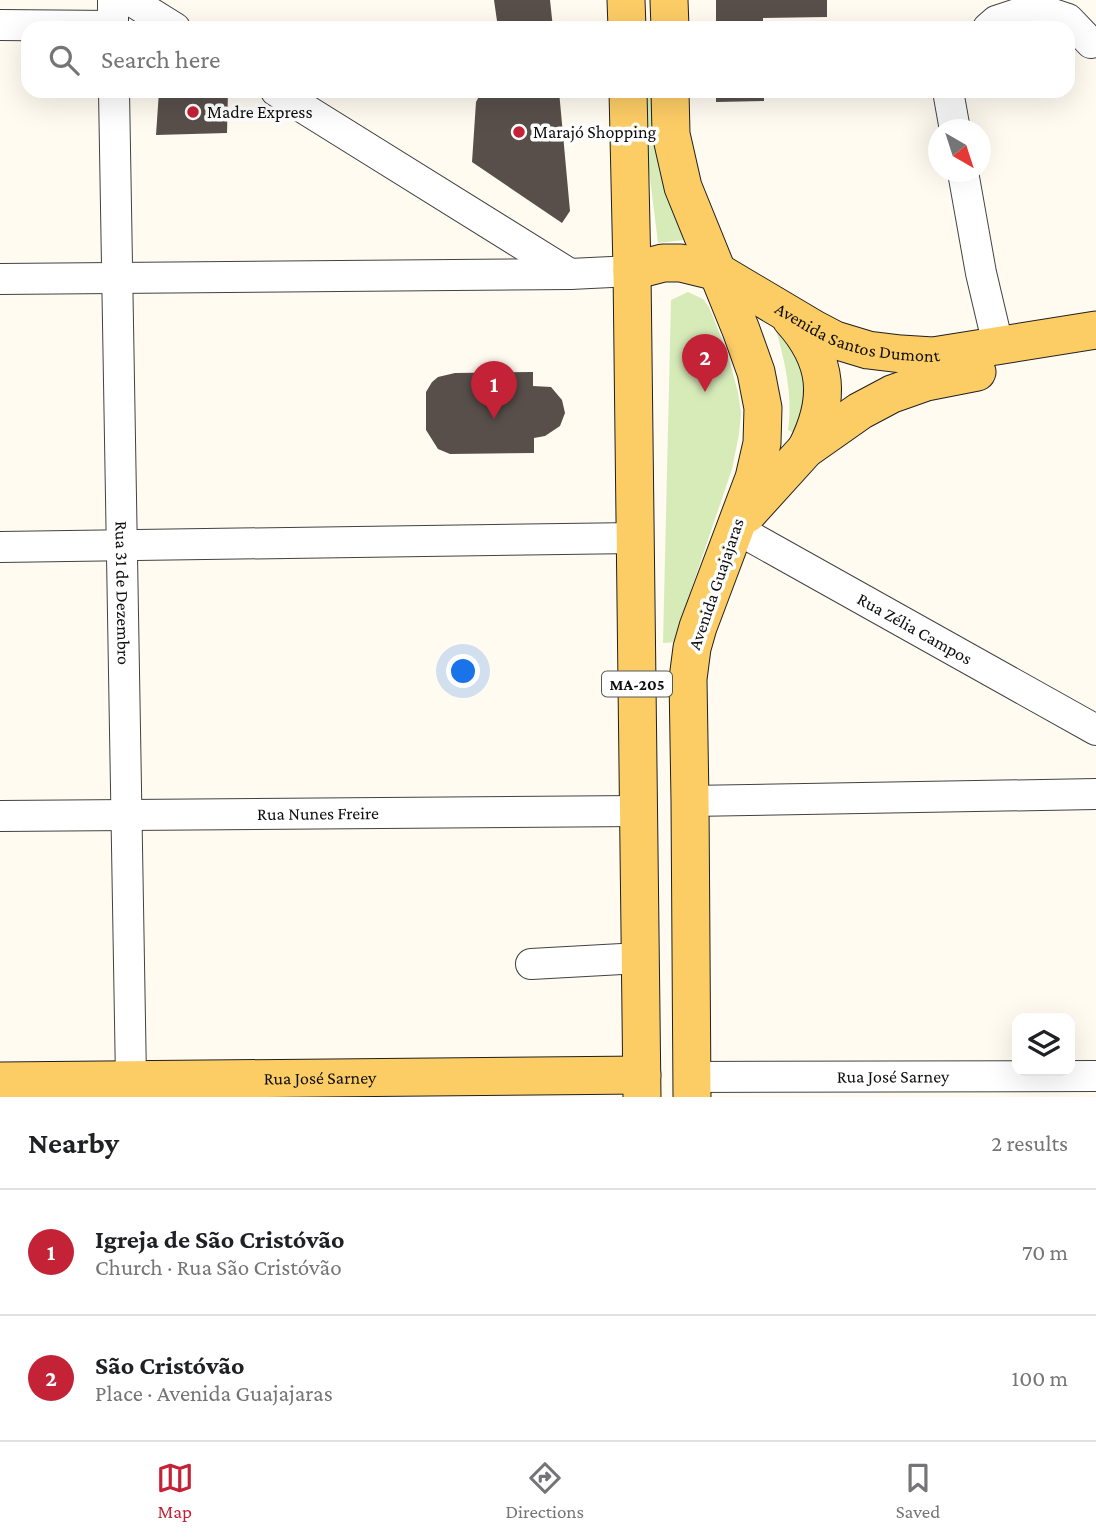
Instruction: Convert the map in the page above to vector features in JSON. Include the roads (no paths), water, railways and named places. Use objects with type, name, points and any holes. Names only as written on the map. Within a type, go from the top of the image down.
[{"type":"main road","points":[[626,0],[626,21]]},
{"type":"main road","points":[[669,0],[670,21]]},
{"type":"main road","name":"MA-205","points":[[628,98],[642,1086]]},
{"type":"main road","name":"Avenida Guajajaras","points":[[670,98],[671,134],[683,187],[756,372],[763,408],[762,443],[754,478],[698,627],[688,679],[692,1087]]},
{"type":"main road","name":"Avenida Santos Dumont","points":[[632,271],[663,263],[681,263],[718,271],[814,330],[868,350],[933,356],[1096,330]]},
{"type":"main road","points":[[786,313],[812,347],[821,369],[824,391],[821,413],[806,449]]},
{"type":"main road","name":"Avenida Santos Dumont","points":[[735,528],[806,449],[860,411],[892,394],[955,375],[1096,353]]},
{"type":"main road","name":"Rua José Sarney","points":[[0,1081],[131,1088],[642,1086]]},
{"type":"street","points":[[130,0],[164,21]]},
{"type":"street","points":[[996,21],[1035,8],[1070,21]]},
{"type":"street","points":[[65,21],[113,18]]},
{"type":"street","points":[[0,25],[21,24]]},
{"type":"street","points":[[1075,26],[1091,43]]},
{"type":"street","name":"Rua 31 de Dezembro","points":[[114,98],[131,1088]]},
{"type":"street","points":[[287,98],[570,274]]},
{"type":"street","points":[[949,98],[953,119]]},
{"type":"street","points":[[964,182],[998,345]]},
{"type":"street","points":[[0,279],[570,274],[632,271]]},
{"type":"street","name":"Rua Zélia Campos","points":[[735,528],[1096,730]]},
{"type":"street","points":[[0,547],[635,538]]},
{"type":"street","points":[[691,801],[1096,794]]},
{"type":"street","name":"Rua Nunes Freire","points":[[0,817],[638,811]]},
{"type":"street","points":[[531,964],[640,958]]},
{"type":"street","name":"Rua José Sarney","points":[[692,1087],[1096,1076]]},
{"type":"place","name":"Madre Express","points":[[193,112]]},
{"type":"place","name":"Marajó Shopping","points":[[519,132]]},
{"type":"place","name":"São Cristóvão","points":[[705,392]]},
{"type":"place","name":"Igreja de São Cristóvão","points":[[494,419]]}]
